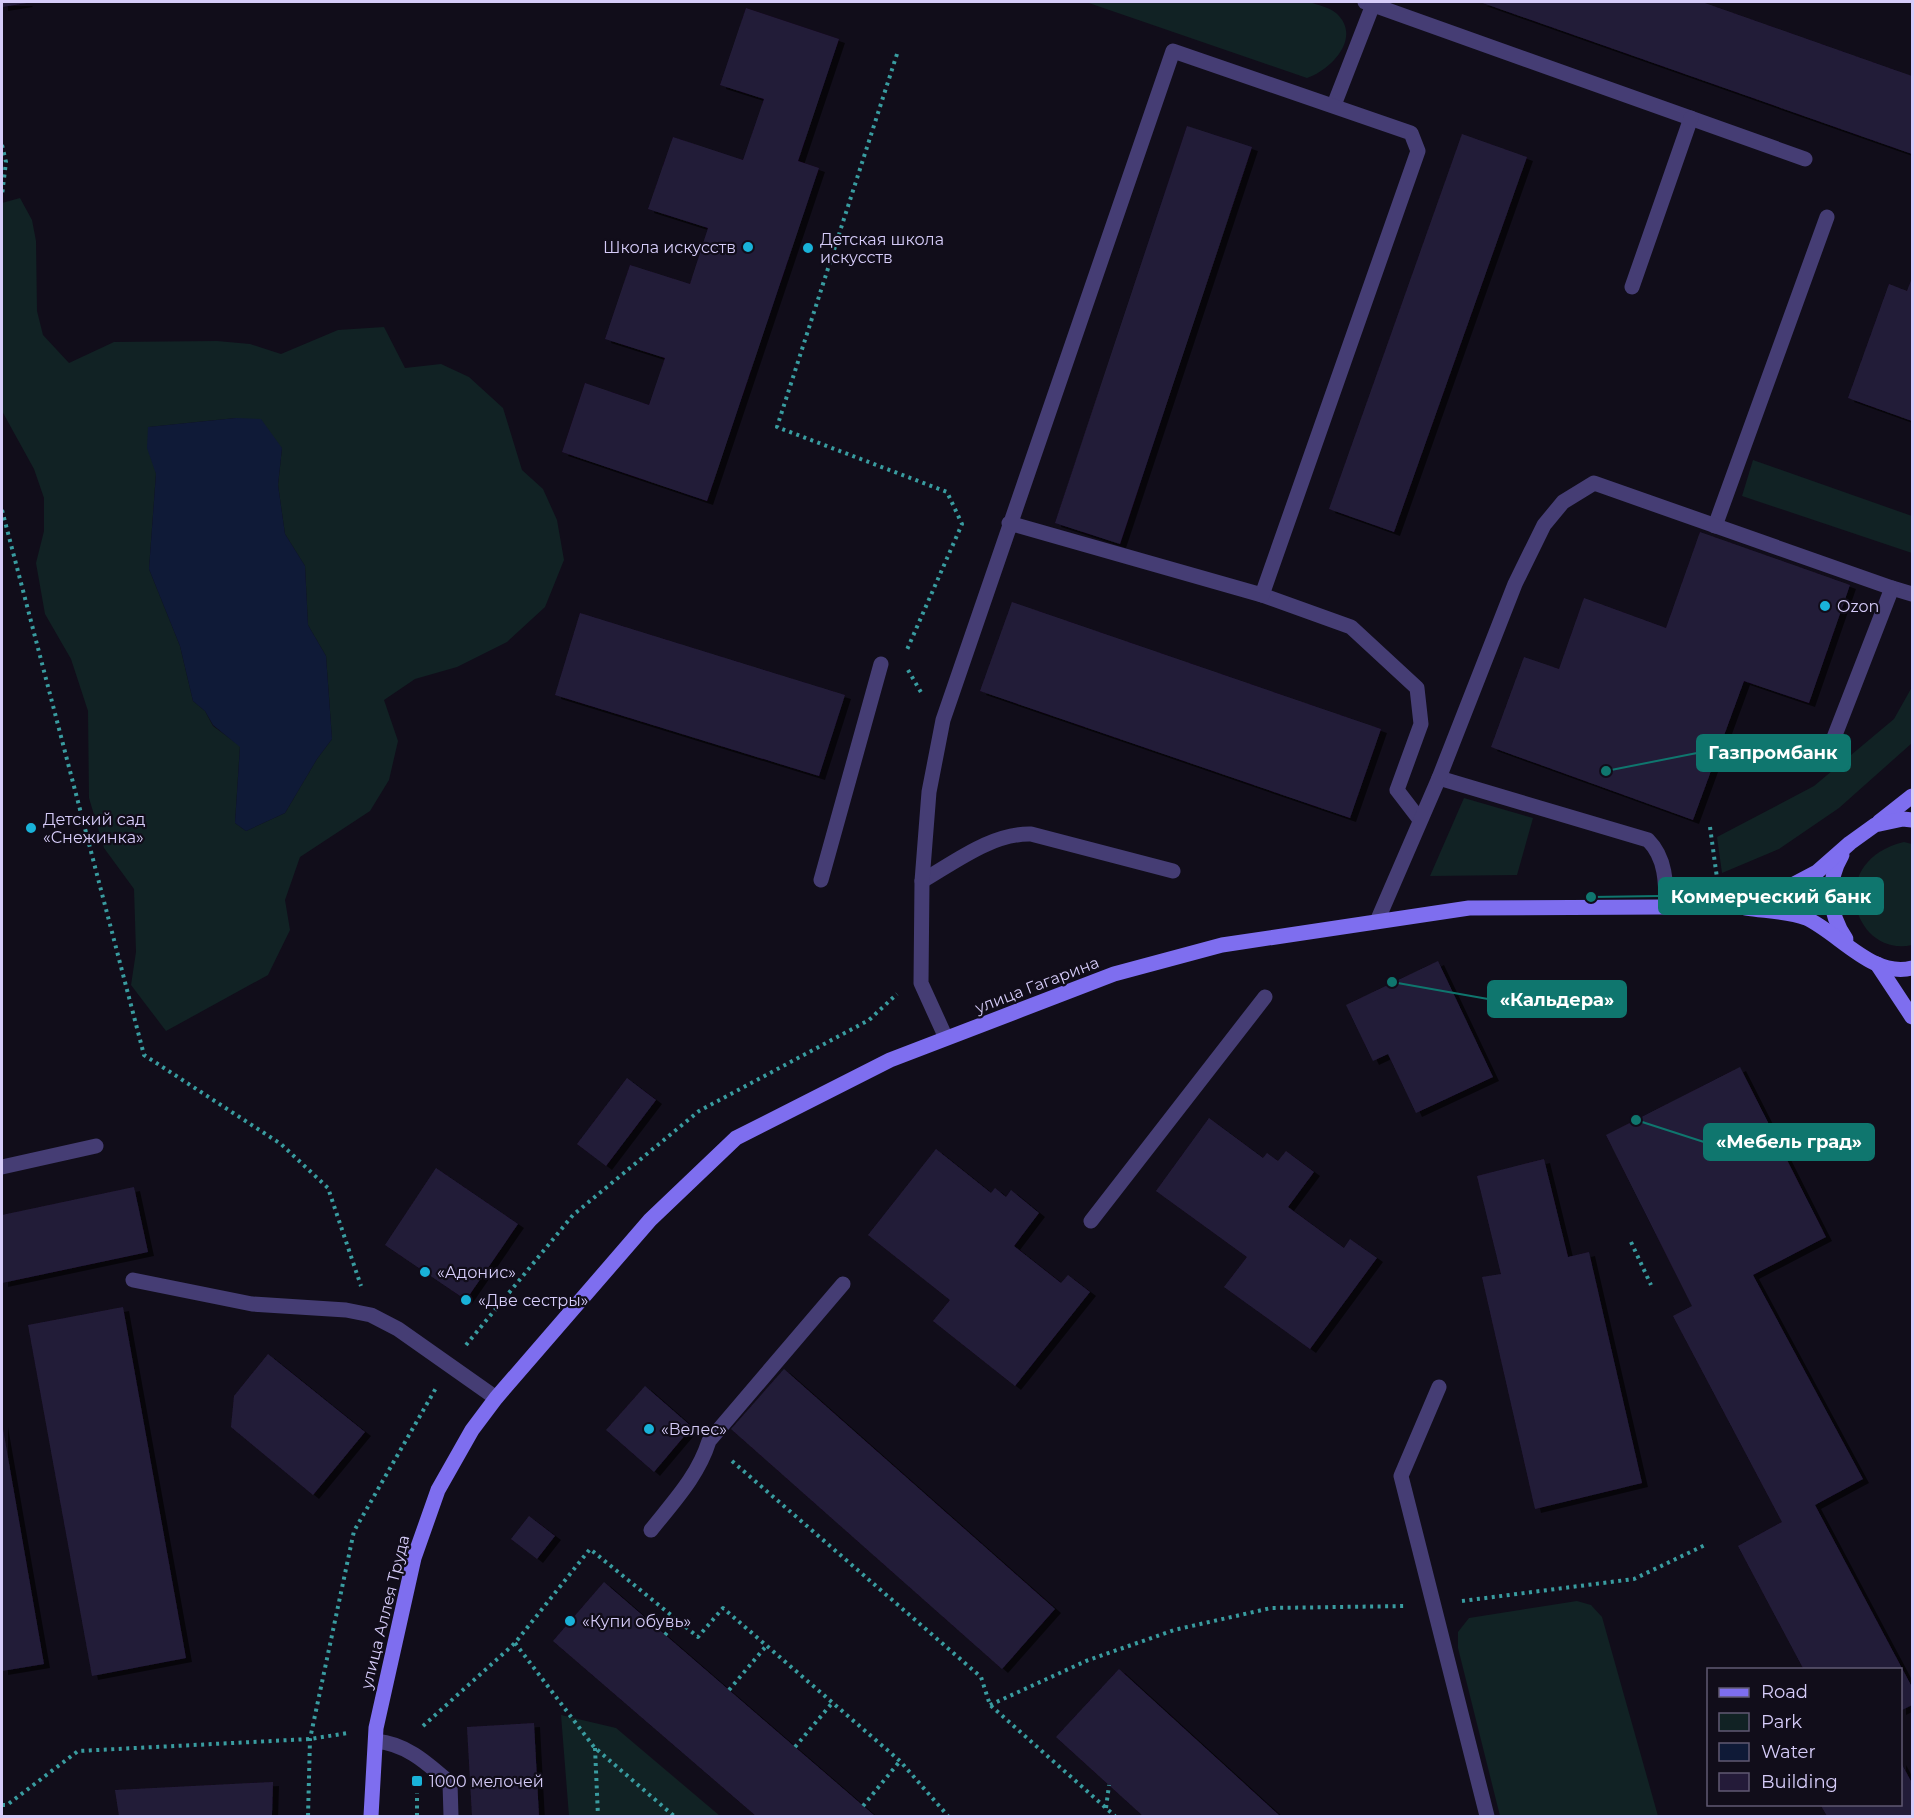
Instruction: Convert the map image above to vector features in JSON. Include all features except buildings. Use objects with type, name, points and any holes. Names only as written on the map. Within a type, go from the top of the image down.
[{"type":"street","points":[[1722,906],[1764,900],[1817,873],[1850,843],[1912,796]]},
{"type":"street","points":[[1875,825],[1903,819],[1912,820]]},
{"type":"street","points":[[1850,843],[1834,868],[1830,897],[1838,927],[1853,949]]},
{"type":"street","name":"улица Гагарина","points":[[496,1398],[650,1220],[736,1138],[890,1060],[1114,974],[1222,945],[1303,934],[1378,919],[1469,908],[1722,906]]},
{"type":"street","points":[[1722,906],[1803,917],[1828,930],[1877,964],[1912,969]]},
{"type":"street","points":[[1877,964],[1912,1017]]},
{"type":"street","name":"улица Аллея Труда","points":[[371,1816],[376,1734],[414,1557],[438,1490],[472,1430],[496,1398]]},
{"type":"lane","points":[[1334,105],[1371,2],[1805,159]]},
{"type":"lane","points":[[945,1038],[921,983],[922,881],[929,792],[943,720],[1173,51],[1411,133],[1418,152],[1262,595]]},
{"type":"lane","points":[[1632,287],[1691,118]]},
{"type":"lane","points":[[1715,526],[1827,218]]},
{"type":"lane","points":[[1378,919],[1439,778],[1515,584],[1544,525],[1563,502],[1594,483],[1912,594]]},
{"type":"lane","points":[[1009,523],[1262,595],[1351,627],[1417,688],[1422,724],[1397,790],[1420,820]]},
{"type":"lane","points":[[1828,753],[1892,588]]},
{"type":"lane","points":[[821,880],[881,664]]},
{"type":"lane","points":[[1439,778],[1648,840],[1659,850],[1666,883],[1666,907]]},
{"type":"lane","points":[[922,881],[986,845],[1013,834],[1031,834],[1173,871]]},
{"type":"lane","points":[[1091,1221],[1265,997]]},
{"type":"lane","points":[[2,1167],[96,1146]]},
{"type":"lane","points":[[133,1280],[252,1304],[346,1310],[371,1315],[398,1329],[496,1398]]},
{"type":"lane","points":[[651,1530],[692,1480],[703,1460],[709,1441],[843,1284]]},
{"type":"lane","points":[[1439,1387],[1401,1476],[1487,1816]]},
{"type":"lane","points":[[376,1734],[417,1754],[450,1783],[451,1816]]},
{"type":"path","points":[[897,54],[777,427],[947,492]]},
{"type":"path","points":[[2,144],[6,162],[2,195]]},
{"type":"path","points":[[2,510],[144,1055],[281,1144],[328,1188],[371,1315]]},
{"type":"path","points":[[1631,1242],[1651,1285]]},
{"type":"path","points":[[709,1441],[981,1677],[990,1705],[1115,1816]]},
{"type":"path","points":[[990,1705],[1086,1661],[1174,1630],[1271,1608],[1434,1605],[1634,1579],[1705,1545]]},
{"type":"path","points":[[2,1805],[7,1805],[78,1751],[376,1734],[423,1724],[514,1643],[590,1549],[698,1638],[723,1608],[900,1761],[948,1816]]},
{"type":"path","points":[[665,1635],[677,1620]]},
{"type":"path","points":[[514,1643],[594,1747],[674,1816]]},
{"type":"path","points":[[729,1690],[767,1645]]},
{"type":"path","points":[[795,1747],[833,1702]]},
{"type":"path","points":[[417,1816],[417,1754],[423,1724]]},
{"type":"path","points":[[594,1747],[598,1816]]},
{"type":"path","points":[[863,1806],[900,1761]]},
{"type":"path","points":[[1106,1809],[1109,1785]]},
{"type":"green space","points":[[1086,2],[1309,2],[1336,13],[1343,22],[1346,32],[1345,42],[1341,52],[1334,60],[1307,78]]},
{"type":"green space","points":[[20,198],[32,220],[36,241],[37,311],[43,335],[69,363],[114,342],[217,341],[250,344],[281,354],[338,330],[384,327],[405,368],[441,364],[469,377],[503,408],[522,470],[543,489],[557,520],[564,560],[545,607],[507,642],[457,667],[415,679],[384,700],[398,741],[389,780],[370,811],[300,857],[285,900],[290,930],[268,975],[166,1031],[131,985],[136,952],[134,889],[104,848],[89,798],[88,711],[71,659],[45,614],[36,563],[44,531],[44,498],[34,469],[2,411],[2,203]],"holes":[[[236,418],[282,448],[278,485],[285,534],[305,566],[308,625],[326,656],[332,739],[317,759],[285,813],[246,831],[235,823],[240,746],[213,726],[205,711],[193,701],[180,646],[149,569],[156,474],[149,427]]]},
{"type":"green space","points":[[1753,460],[1912,516],[1912,553],[1742,496]]},
{"type":"green space","points":[[1912,687],[1912,743],[1839,808],[1779,849],[1722,873],[1717,837],[1814,786],[1894,719]]},
{"type":"green space","points":[[1464,798],[1533,818],[1517,875],[1430,876]]},
{"type":"green space","points":[[1904,842],[1912,844],[1912,945],[1891,945],[1875,937],[1862,923],[1856,906],[1856,886],[1863,868],[1879,852]]},
{"type":"green space","points":[[1577,1601],[1591,1605],[1602,1617],[1658,1816],[1500,1816],[1458,1648],[1458,1632],[1469,1618]]},
{"type":"green space","points":[[561,1715],[616,1728],[720,1816],[569,1816]]},
{"type":"water","points":[[236,418],[261,419],[282,448],[278,485],[285,534],[305,566],[308,625],[326,656],[332,739],[317,759],[285,813],[246,831],[235,823],[240,747],[213,725],[205,711],[193,701],[180,646],[149,569],[156,474],[147,448],[148,427]]},
{"type":"place","name":"Школа искусств","points":[[748,247]]},
{"type":"place","name":"Детская школа искусств","points":[[808,248]]},
{"type":"place","name":"Ozon","points":[[1825,606]]},
{"type":"place","name":"Газпромбанк","points":[[1606,771]]},
{"type":"place","name":"Детский сад «Снежинка»","points":[[31,828]]},
{"type":"place","name":"Коммерческий банк","points":[[1591,897]]},
{"type":"place","name":"«Кальдера»","points":[[1392,982]]},
{"type":"place","name":"«Мебель град»","points":[[1636,1120]]},
{"type":"place","name":"«Адонис»","points":[[425,1272]]},
{"type":"place","name":"«Две сестры»","points":[[466,1300]]},
{"type":"place","name":"«Велес»","points":[[649,1429]]},
{"type":"place","name":"«Купи обувь»","points":[[570,1621]]},
{"type":"place","name":"1000 мелочей","points":[[417,1781]]}]
